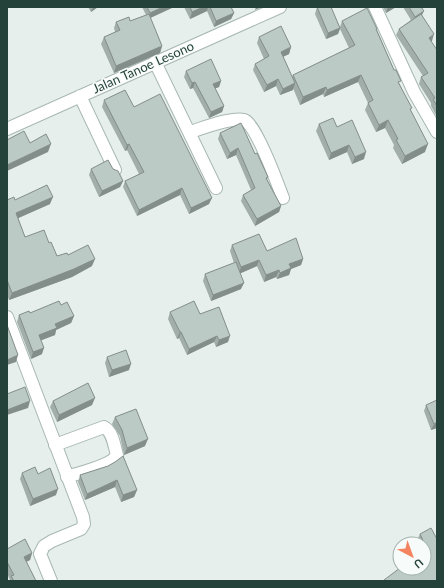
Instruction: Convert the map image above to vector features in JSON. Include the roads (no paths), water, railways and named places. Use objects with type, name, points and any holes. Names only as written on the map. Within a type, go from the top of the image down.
[{"type":"street","name":"Jalan Tanoe Lesono","points":[[7,129],[280,7]]},
{"type":"street","points":[[375,7],[414,92],[437,132]]},
{"type":"street","points":[[155,62],[216,188]]},
{"type":"street","points":[[80,96],[115,170]]},
{"type":"street","points":[[190,132],[225,121],[242,119],[247,121],[256,133],[283,198]]},
{"type":"street","points":[[7,318],[83,517],[84,524],[81,529],[52,541],[44,546],[40,554],[51,581]]},
{"type":"street","points":[[55,445],[104,427],[108,429],[110,433],[117,455],[115,459],[67,477]]}]
